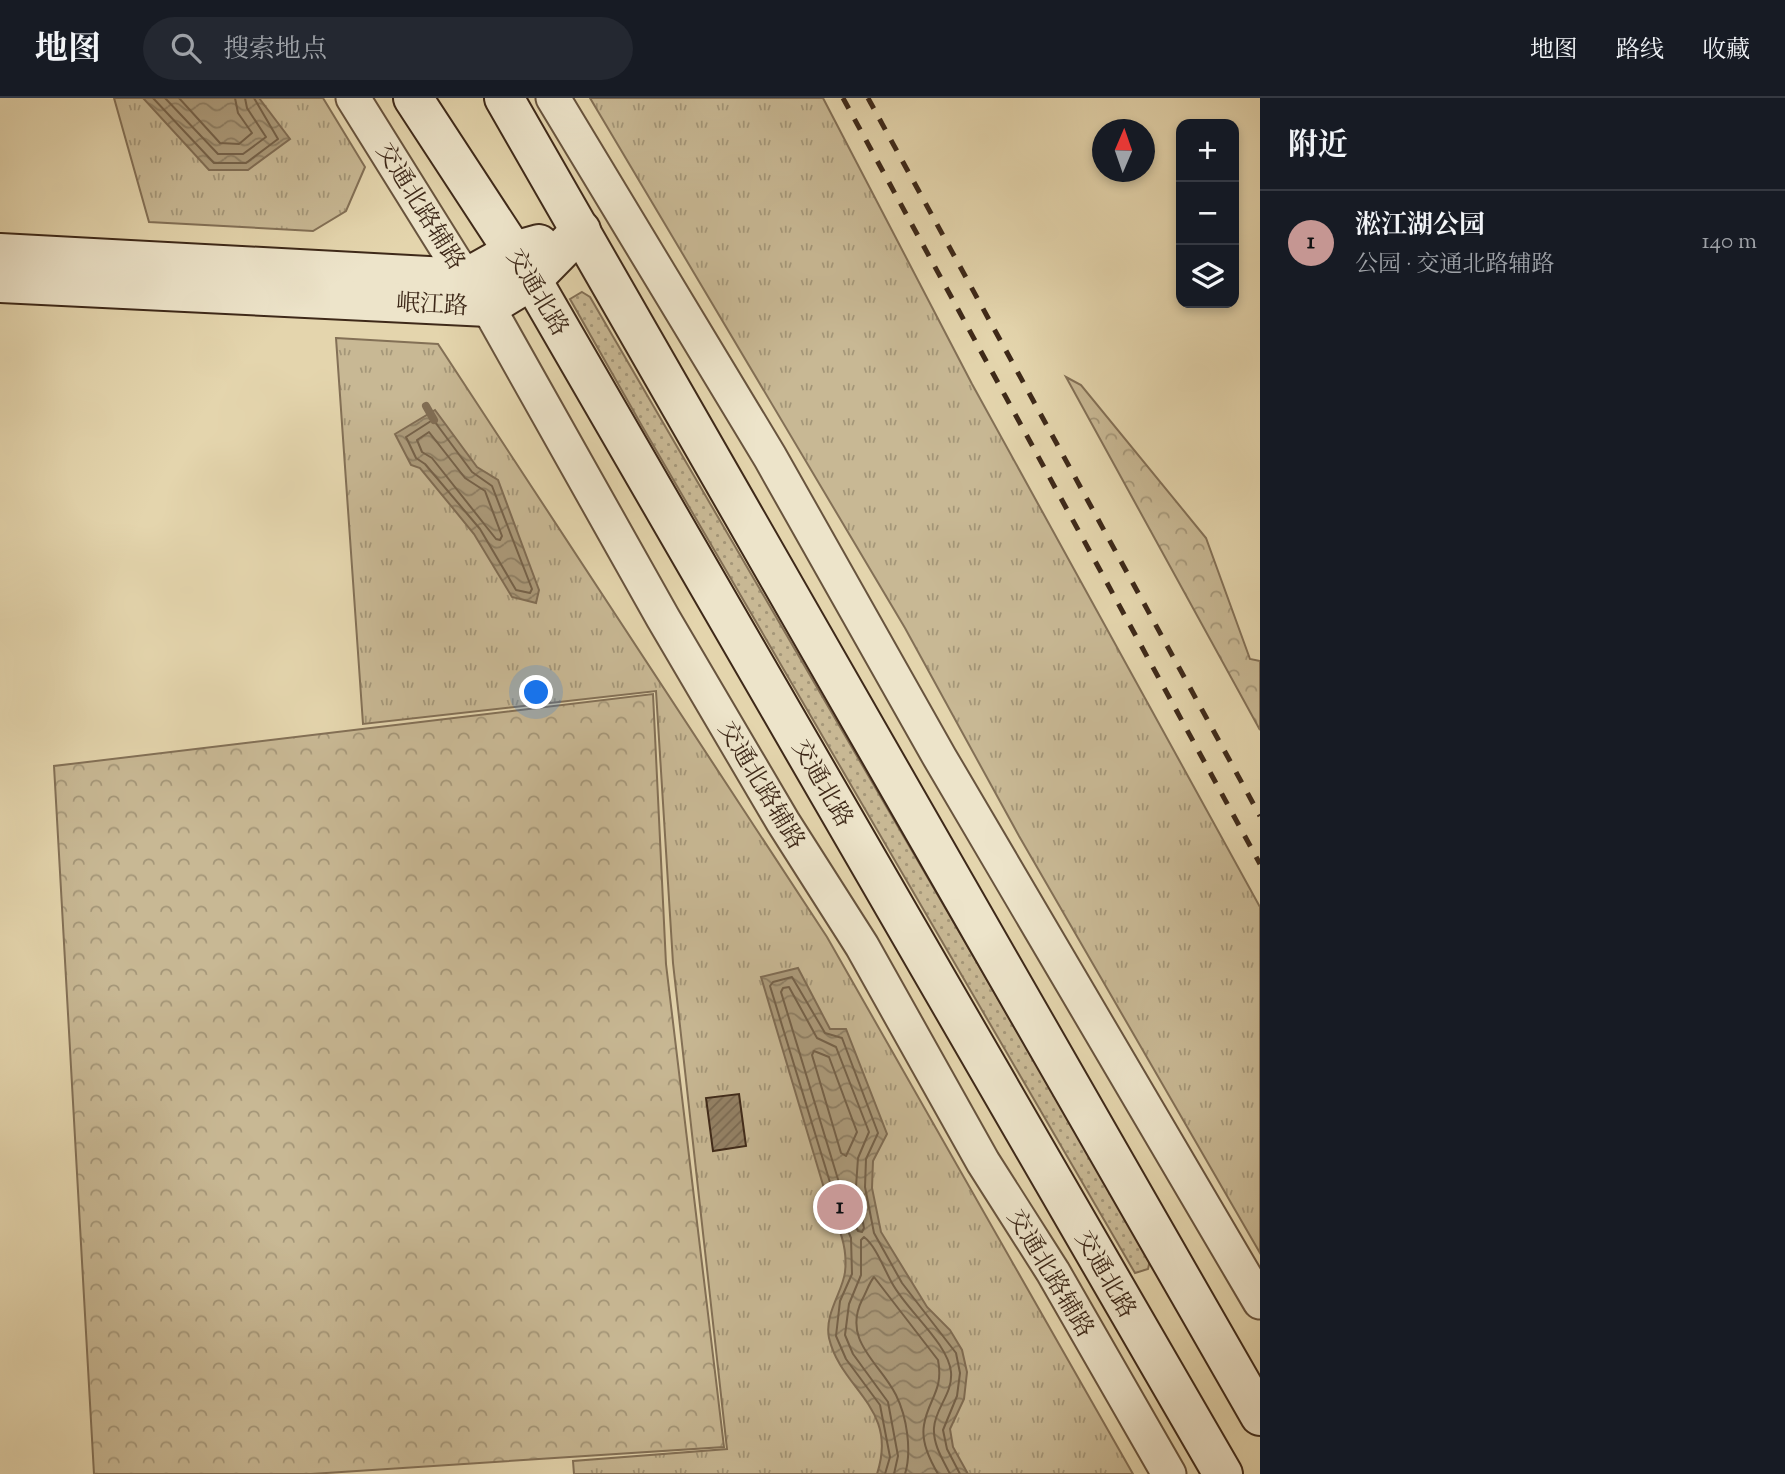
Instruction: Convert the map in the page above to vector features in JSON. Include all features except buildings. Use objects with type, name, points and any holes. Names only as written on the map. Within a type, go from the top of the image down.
[{"type":"main road","name":"交通北路","points":[[413,98],[523,266],[1223,1474]]},
{"type":"main road","points":[[504,98],[1260,1416]]},
{"type":"main road","name":"岷江路","points":[[0,283],[477,292],[581,230]]},
{"type":"main road","name":"岷江路","points":[[0,253],[477,292]]},
{"type":"street","name":"交通北路辅路","points":[[353,98],[477,292],[663,618],[783,822],[862,946],[983,1162],[1053,1272],[1169,1474]]},
{"type":"street","points":[[553,98],[770,457],[940,758],[1260,1302]]},
{"type":"green space","points":[[114,98],[323,98],[365,167],[346,211],[313,231],[149,222]]},
{"type":"green space","points":[[590,98],[823,98],[972,384],[1260,907],[1260,1253],[1019,836],[905,628]]},
{"type":"green space","points":[[582,292],[590,297],[1150,1260],[1148,1269],[1135,1273],[642,426],[570,299]]},
{"type":"green space","points":[[336,338],[438,344],[827,937],[1133,1474],[574,1474],[573,1461],[727,1449],[673,963],[656,691],[363,724]]},
{"type":"green space","points":[[1066,377],[1081,385],[1206,538],[1250,659],[1260,661],[1260,730]]},
{"type":"green space","points":[[653,694],[666,964],[724,1447],[311,1474],[94,1474],[54,766]]},
{"type":"water","points":[[143,98],[259,98],[290,139],[248,170],[209,170]]},
{"type":"water","points":[[435,410],[477,467],[498,480],[539,590],[536,603],[512,597],[474,534],[420,468],[411,465],[395,434]]},
{"type":"water","points":[[798,968],[830,1029],[846,1029],[887,1134],[873,1161],[872,1188],[881,1232],[927,1307],[950,1330],[962,1350],[967,1372],[964,1399],[950,1429],[953,1447],[968,1474],[877,1474],[882,1451],[875,1415],[835,1356],[828,1329],[831,1312],[844,1279],[844,1246],[829,1205],[761,977]]},
{"type":"waterway","points":[[426,406],[434,420]]},
{"type":"railway","points":[[843,98],[1260,864]]},
{"type":"railway","points":[[868,98],[1260,816]]},
{"type":"place","name":"淞江湖公园","points":[[840,1207]]}]
